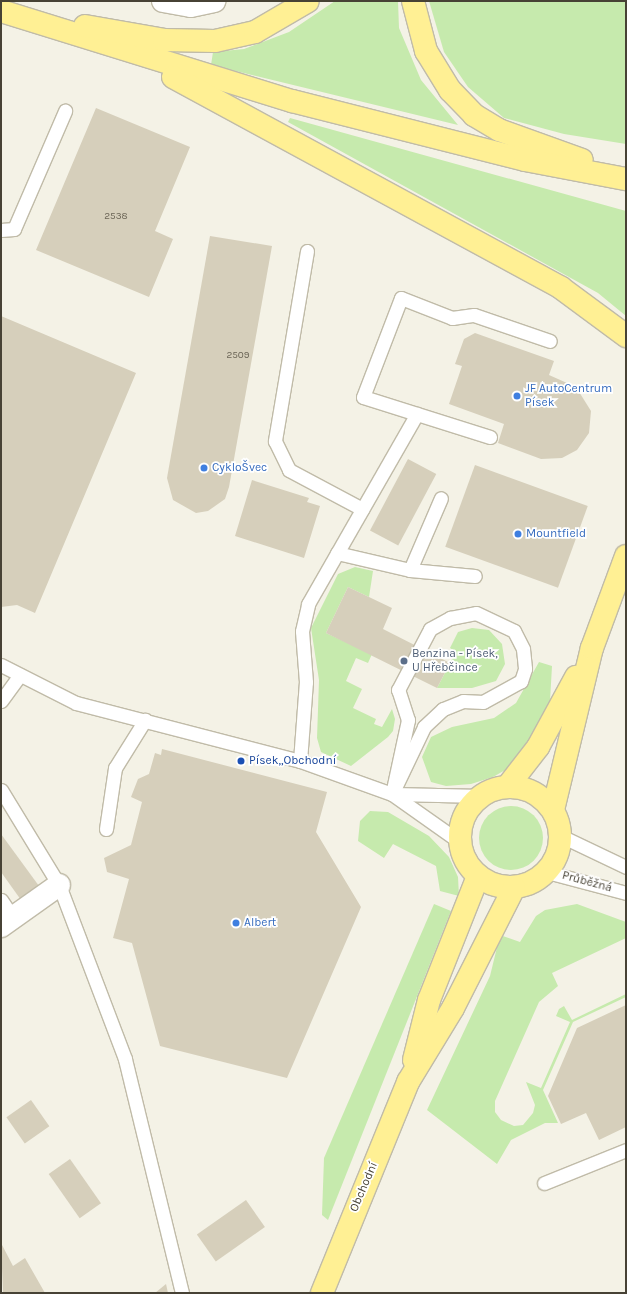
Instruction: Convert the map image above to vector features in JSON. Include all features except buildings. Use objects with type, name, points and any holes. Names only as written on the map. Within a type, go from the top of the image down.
[{"type":"main road","points":[[1,6],[124,35],[196,42],[255,32],[308,1]]},
{"type":"main road","points":[[413,1],[426,51],[450,90],[474,115],[499,130],[626,176]]},
{"type":"main road","points":[[1,11],[128,54],[378,124],[525,160],[626,179]]},
{"type":"main road","points":[[128,54],[561,288],[626,336]]},
{"type":"main road","points":[[553,810],[533,792],[507,787],[482,796],[465,816],[460,842],[469,867],[478,876],[490,883],[514,888],[538,880],[548,872],[560,849],[561,836],[553,810],[592,648],[626,556]]},
{"type":"main road","points":[[507,787],[538,747],[592,648]]},
{"type":"main road","name":"Obchodní","points":[[322,1293],[408,1082],[429,1000],[478,876]]},
{"type":"main road","name":"Obchodní","points":[[408,1082],[453,1008],[514,888]]},
{"type":"street","points":[[163,1],[191,6],[214,1]]},
{"type":"street","points":[[7,922],[59,885]]},
{"type":"lane","points":[[1,230],[14,229],[65,110]]},
{"type":"lane","points":[[307,251],[275,441],[289,470],[362,510]]},
{"type":"lane","points":[[490,437],[362,396],[401,298],[452,318],[474,315],[550,341]]},
{"type":"lane","points":[[300,761],[306,682],[302,631],[308,604],[417,414]]},
{"type":"lane","points":[[410,570],[441,498]]},
{"type":"lane","points":[[337,553],[410,570],[475,576]]},
{"type":"lane","points":[[476,613],[514,631],[522,649],[525,669],[521,681],[483,702],[463,701],[443,708],[424,727],[392,794],[408,720],[398,690],[430,629],[450,618],[476,613]]},
{"type":"lane","points":[[1,665],[76,703],[300,761],[392,794],[460,842]]},
{"type":"lane","points":[[1,701],[20,674]]},
{"type":"lane","points":[[106,830],[115,768],[145,720]]},
{"type":"lane","points":[[1,790],[59,885],[125,1059],[182,1293]]},
{"type":"lane","points":[[392,794],[482,796]]},
{"type":"lane","points":[[561,836],[626,867]]},
{"type":"lane","name":"Průběžná","points":[[548,872],[626,893]]},
{"type":"lane","points":[[1,900],[7,922]]},
{"type":"lane","points":[[544,1183],[626,1150]]},
{"type":"green space","points":[[335,1],[398,1],[399,28],[421,80],[458,125],[211,65],[213,52],[244,49],[289,32]]},
{"type":"green space","points":[[429,1],[626,1],[626,144],[564,134],[504,118],[468,87],[444,52]]},
{"type":"green space","points":[[290,118],[626,211],[626,316],[598,293],[288,122]]},
{"type":"green space","points":[[355,567],[373,571],[369,597],[348,587],[326,633],[372,654],[368,663],[356,658],[346,681],[362,689],[353,708],[376,719],[374,724],[382,727],[392,709],[395,719],[393,731],[388,737],[351,766],[321,752],[317,738],[319,680],[311,628],[338,574]]},
{"type":"green space","points":[[472,628],[489,630],[502,644],[505,664],[496,681],[472,688],[437,688],[456,652],[450,648],[458,632]]},
{"type":"green space","points":[[539,662],[552,666],[550,701],[531,740],[512,766],[493,777],[471,784],[446,786],[431,782],[422,757],[431,737],[452,727],[494,718],[516,703]]},
{"type":"green space","points":[[511,806],[529,812],[537,820],[543,838],[537,856],[529,864],[511,870],[493,864],[485,856],[479,838],[485,820],[493,812]]},
{"type":"green space","points":[[370,811],[388,812],[429,836],[449,857],[458,877],[459,896],[440,891],[436,866],[393,844],[384,858],[358,841],[360,821]]},
{"type":"green space","points":[[434,904],[451,911],[328,1220],[322,1215],[324,1158]]},
{"type":"green space","points":[[577,904],[626,922],[626,938],[552,973],[558,986],[539,1002],[495,1101],[495,1112],[501,1120],[514,1126],[523,1125],[533,1113],[535,1105],[526,1082],[541,1088],[570,1022],[556,1016],[559,1009],[564,1006],[572,1020],[626,994],[626,997],[573,1022],[543,1090],[558,1123],[545,1123],[511,1140],[497,1164],[427,1110],[490,976],[500,935],[520,942],[536,916],[545,910]]},
{"type":"place","name":"JF AutoCentrum Písek","points":[[517,396]]},
{"type":"place","name":"CykloŠvec","points":[[204,468]]},
{"type":"place","name":"Mountfield","points":[[518,534]]},
{"type":"place","name":"Benzina - Písek, U Hřebčince","points":[[404,661]]},
{"type":"place","name":"Písek,,Obchodní","points":[[241,761]]},
{"type":"place","name":"Albert","points":[[236,923]]}]
